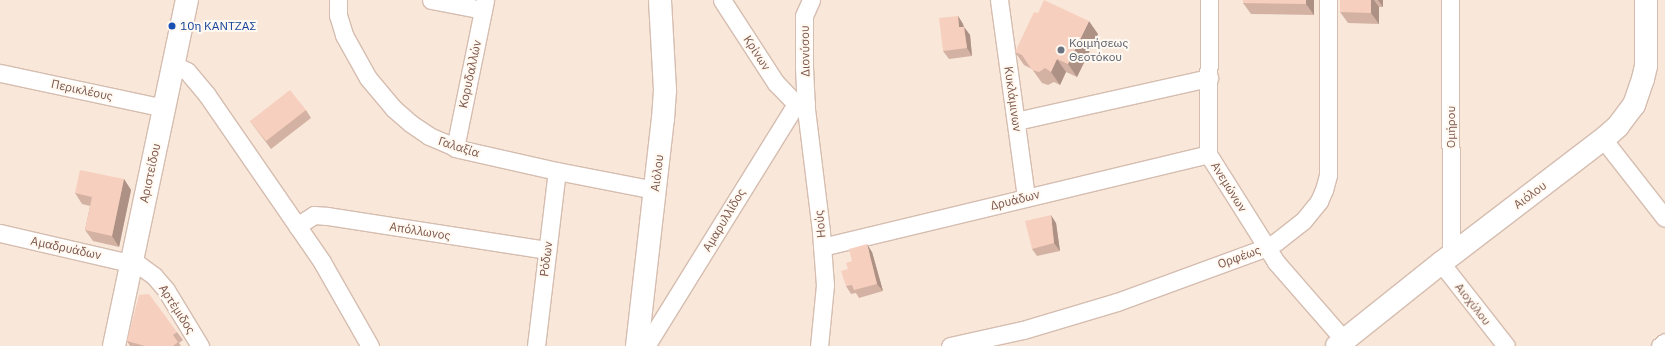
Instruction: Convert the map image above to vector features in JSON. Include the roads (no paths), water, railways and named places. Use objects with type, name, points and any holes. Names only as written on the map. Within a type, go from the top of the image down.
[{"type":"street","name":"Αριστείδου","points":[[114,346],[187,0]]},
{"type":"street","name":"Γαλαξία","points":[[338,0],[338,15],[344,35],[358,62],[382,96],[410,123],[430,136],[455,148],[557,171],[655,190]]},
{"type":"street","points":[[431,0],[484,5]]},
{"type":"street","name":"Αιόλου","points":[[637,346],[660,156],[665,90],[660,0]]},
{"type":"street","name":"Κρίνων","points":[[722,0],[776,83],[801,103]]},
{"type":"street","name":"Διονύσου","points":[[801,103],[804,16],[811,0]]},
{"type":"street","name":"Κυκλάμινων","points":[[999,0],[1026,197]]},
{"type":"street","name":"Ανεμώνων","points":[[1209,0],[1208,154],[1276,262],[1341,343]]},
{"type":"street","name":"Ορφέως","points":[[950,346],[1023,330],[1117,302],[1267,247],[1276,242],[1303,221],[1312,212],[1324,190],[1328,175],[1328,0]]},
{"type":"street","name":"Ομήρου","points":[[1446,259],[1450,0]]},
{"type":"street","name":"Αιόλου","points":[[1341,343],[1446,259],[1603,139],[1627,115],[1640,92],[1646,66],[1646,0]]},
{"type":"street","name":"Κορυδαλλών","points":[[455,148],[484,5]]},
{"type":"street","points":[[173,64],[187,72],[195,79],[322,262],[370,346]]},
{"type":"street","name":"Περικλέους","points":[[0,73],[164,108]]},
{"type":"street","points":[[1016,120],[1209,78]]},
{"type":"street","name":"Ηούς","points":[[801,103],[822,247],[824,298],[818,346]]},
{"type":"street","name":"Αμαρυλλίδος","points":[[646,346],[801,103]]},
{"type":"street","points":[[1603,139],[1665,218]]},
{"type":"street","name":"Δρυάδων","points":[[822,247],[1208,154]]},
{"type":"street","name":"Ρόδων","points":[[536,346],[546,250],[557,171]]},
{"type":"street","name":"Απόλλωνος","points":[[297,226],[314,215],[327,216],[546,250]]},
{"type":"street","name":"Αμαδρυάδων","points":[[0,233],[132,262]]},
{"type":"street","name":"Αιοχύλου","points":[[1446,259],[1506,346]]},
{"type":"street","name":"Αρτέμιδος","points":[[132,262],[154,276],[166,290],[200,346]]},
{"type":"street","points":[[1660,346],[1665,342]]},
{"type":"place","name":"10η ΚΑΝΤΖΑΣ","points":[[172,26]]},
{"type":"place","name":"Κοιμήσεως Θεοτόκου","points":[[1061,50]]}]
